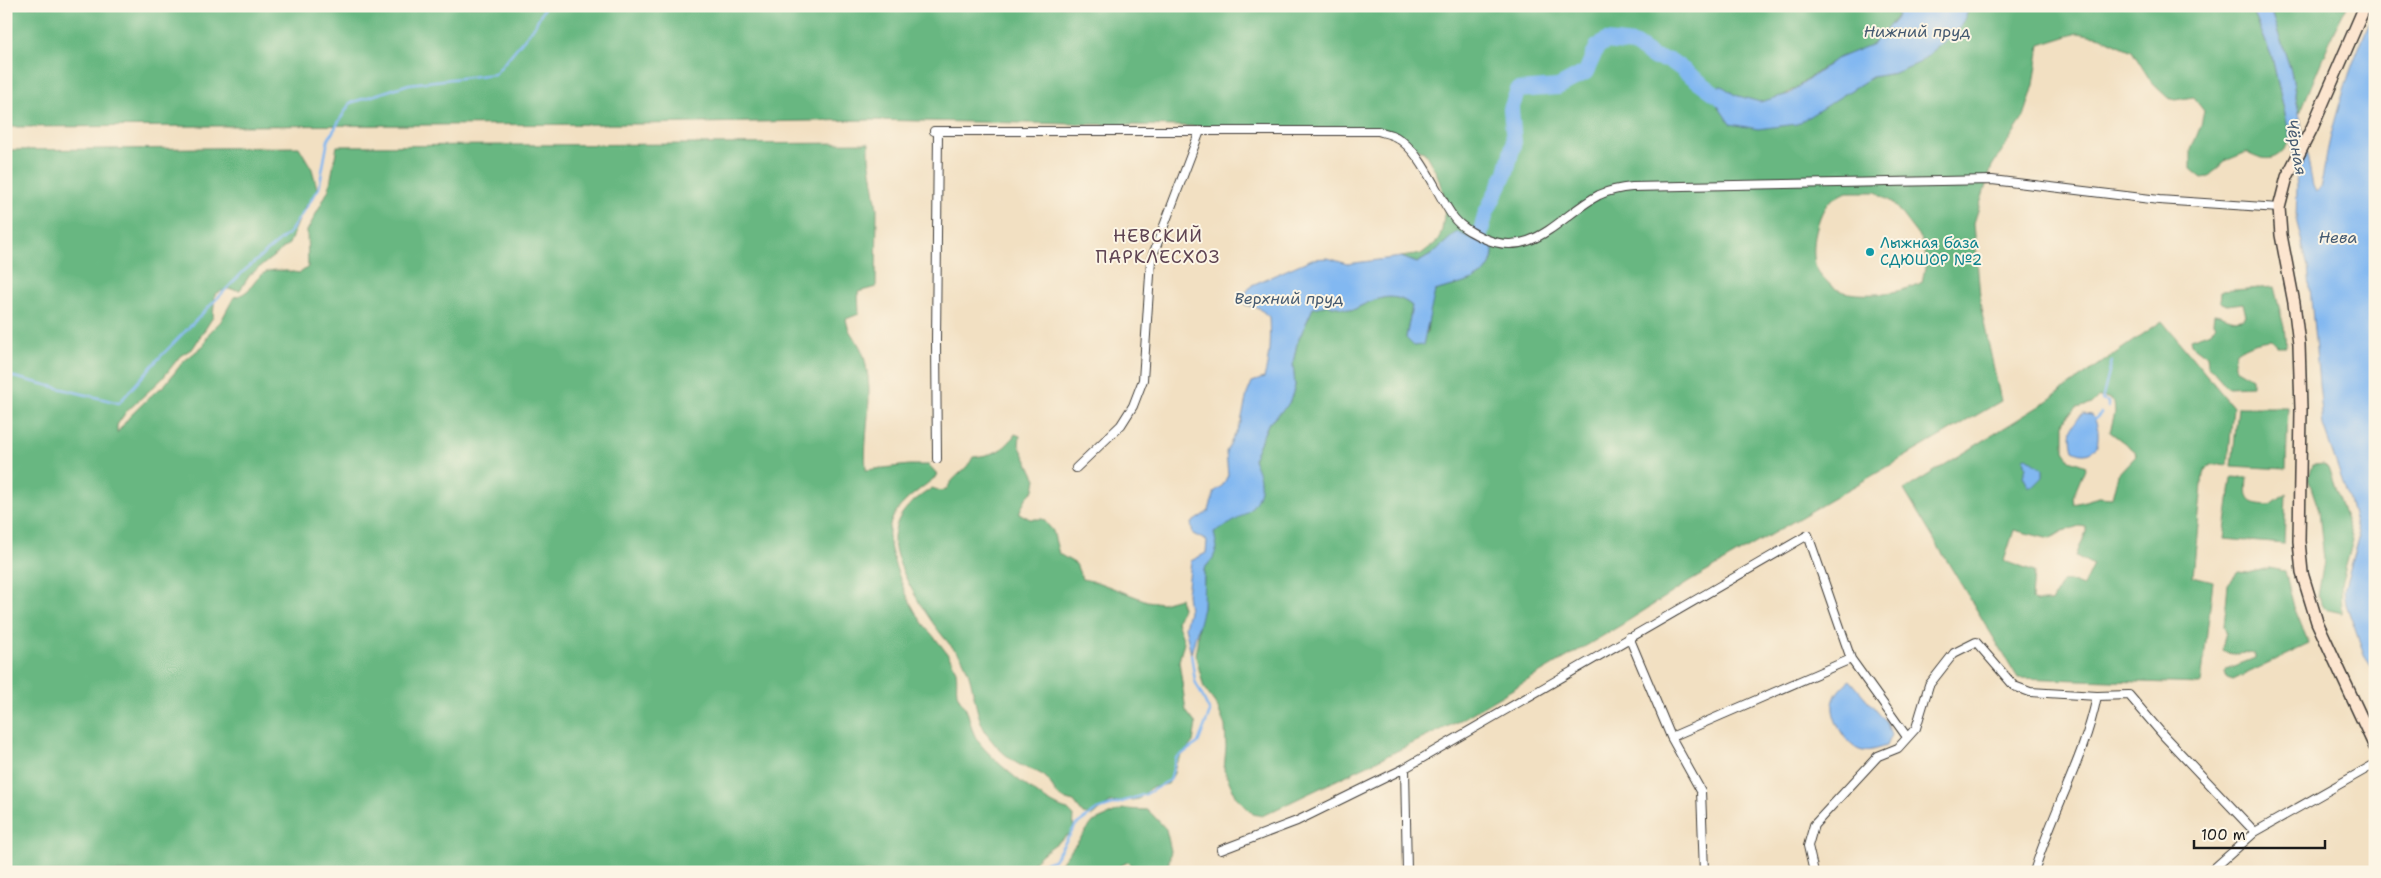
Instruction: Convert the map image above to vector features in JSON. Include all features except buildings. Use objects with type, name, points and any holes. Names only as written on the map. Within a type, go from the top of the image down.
[{"type":"main road","points":[[2365,6],[2312,128],[2282,187],[2279,208],[2281,235],[2300,344],[2299,515],[2302,572],[2317,622],[2375,747]]},
{"type":"street","points":[[937,459],[936,131],[1378,132],[1396,137],[1410,150],[1454,218],[1466,230],[1496,244],[1519,243],[1542,236],[1598,196],[1614,189],[1632,187],[1992,180],[2159,200],[2279,208]]},
{"type":"street","points":[[1076,468],[1121,425],[1133,406],[1143,380],[1151,260],[1200,131]]},
{"type":"street","points":[[1221,850],[1297,822],[1404,768],[1808,535],[1851,658],[1907,737]]},
{"type":"street","points":[[1629,637],[1671,736],[1701,791],[1704,872]]},
{"type":"street","points":[[1814,872],[1808,846],[1814,825],[1878,756],[1898,748],[1916,728],[1929,685],[1954,653],[1976,642],[2014,686],[2030,692],[2097,696],[2129,694],[2164,736],[2255,832]]},
{"type":"street","points":[[1671,736],[1851,658]]},
{"type":"street","points":[[2034,872],[2044,838],[2070,781],[2097,696]]},
{"type":"street","points":[[2210,872],[2255,832],[2375,764]]},
{"type":"street","points":[[1404,768],[1407,872]]},
{"type":"green space","points":[[6,6],[1894,6],[1898,15],[1872,44],[1837,59],[1783,96],[1770,100],[1756,101],[1740,97],[1722,87],[1718,108],[1838,98],[1872,77],[1895,73],[1941,43],[1960,28],[1970,6],[2251,6],[2272,57],[2291,140],[2277,156],[2267,159],[2247,152],[2225,161],[2208,177],[2202,178],[2191,169],[2191,150],[2201,125],[2204,111],[2193,97],[2175,100],[2168,98],[2152,83],[2132,51],[2101,37],[2078,33],[2040,45],[2034,85],[2024,117],[1992,166],[1974,223],[1981,309],[2001,401],[1689,582],[1623,624],[1457,722],[1262,816],[1253,814],[1236,797],[1224,770],[1225,726],[1217,706],[1204,688],[1196,657],[1199,620],[1203,608],[1204,569],[1213,558],[1214,531],[1226,526],[1260,481],[1253,459],[1268,424],[1289,404],[1295,386],[1293,363],[1297,343],[1313,308],[1328,305],[1353,310],[1382,298],[1397,298],[1412,306],[1406,338],[1427,333],[1429,312],[1435,291],[1465,283],[1482,275],[1492,260],[1493,248],[1457,233],[1431,255],[1417,263],[1401,257],[1421,254],[1438,241],[1442,230],[1446,202],[1437,174],[1425,153],[1385,130],[869,120],[639,124],[6,127]],"holes":[[[1847,192],[1876,192],[1893,203],[1922,241],[1926,263],[1922,282],[1903,290],[1877,294],[1841,291],[1828,283],[1816,267],[1814,241],[1818,222],[1825,207],[1834,198]]]},
{"type":"green space","points":[[2269,6],[2347,6],[2334,31],[2300,113],[2291,71]]},
{"type":"green space","points":[[869,143],[869,158],[877,208],[876,287],[858,292],[859,314],[846,319],[850,331],[863,354],[868,377],[866,470],[909,465],[929,465],[938,475],[908,499],[891,521],[889,539],[891,550],[903,586],[918,616],[952,661],[956,672],[958,695],[967,710],[973,733],[981,745],[1017,779],[1046,800],[1068,810],[1074,816],[1073,831],[1042,854],[1025,872],[6,872],[6,150],[299,147],[312,169],[317,188],[314,198],[305,206],[289,244],[250,275],[240,290],[226,289],[215,294],[213,317],[193,348],[180,356],[162,379],[126,412],[117,425],[117,433],[130,416],[156,391],[163,387],[183,362],[204,345],[209,333],[221,321],[234,297],[248,290],[260,276],[268,271],[277,270],[300,273],[308,267],[307,231],[329,189],[337,146]]},
{"type":"green space","points":[[2274,287],[2284,327],[2286,346],[2277,346],[2272,340],[2267,340],[2249,345],[2236,352],[2235,368],[2252,378],[2252,386],[2227,387],[2208,365],[2207,356],[2191,344],[2190,339],[2211,332],[2215,325],[2213,322],[2214,314],[2234,320],[2242,319],[2246,316],[2243,303],[2227,305],[2220,302],[2221,291]]},
{"type":"green space","points":[[2162,321],[2233,407],[2228,465],[2217,464],[2207,467],[2203,474],[2193,576],[2213,581],[2201,684],[2018,678],[1904,490],[2041,405]],"holes":[[[2099,397],[2108,398],[2114,402],[2115,412],[2110,432],[2135,451],[2136,455],[2118,474],[2112,498],[2099,497],[2074,504],[2073,497],[2086,466],[2070,460],[2064,451],[2064,424],[2068,415],[2077,408],[2092,404]],[[2079,526],[2086,527],[2086,532],[2076,556],[2093,565],[2083,586],[2069,581],[2062,582],[2052,602],[2036,602],[2032,599],[2034,572],[2004,561],[2014,530],[2050,539],[2063,531]]]},
{"type":"green space","points":[[2238,407],[2288,407],[2286,469],[2232,466]]},
{"type":"green space","points":[[1015,434],[1020,436],[1019,445],[1036,479],[1034,490],[1026,498],[1019,513],[1030,519],[1043,519],[1053,531],[1059,554],[1076,564],[1082,579],[1097,582],[1147,601],[1162,603],[1180,598],[1182,608],[1177,621],[1184,642],[1179,661],[1186,711],[1196,724],[1193,742],[1176,763],[1174,773],[1168,784],[1150,788],[1139,799],[1110,803],[1092,816],[1083,814],[1074,802],[1060,797],[1046,778],[1036,771],[1012,760],[989,737],[980,718],[970,678],[962,658],[939,632],[913,592],[899,562],[895,548],[895,528],[902,514],[912,503],[932,488],[941,491],[947,489],[973,457],[997,451],[1007,444]]},
{"type":"green space","points":[[2324,464],[2328,468],[2353,540],[2341,584],[2342,613],[2322,606],[2318,597],[2324,560],[2319,511],[2308,478],[2313,465]]},
{"type":"green space","points":[[2232,477],[2247,478],[2247,497],[2257,504],[2271,505],[2286,494],[2284,544],[2224,539]]},
{"type":"green space","points":[[2269,568],[2285,571],[2294,607],[2309,644],[2233,680],[2227,678],[2225,672],[2227,669],[2255,658],[2255,654],[2251,653],[2230,654],[2222,650],[2226,631],[2224,626],[2228,584],[2238,572],[2249,573]]},
{"type":"green space","points":[[1123,809],[1148,810],[1166,829],[1171,851],[1167,872],[1139,872],[1128,862],[1120,866],[1123,872],[1047,872],[1062,862],[1093,822]]},
{"type":"water","name":"Нижний пруд","points":[[1894,6],[1970,7],[1960,28],[1919,63],[1895,73],[1872,77],[1797,124],[1758,129],[1730,124],[1706,88],[1722,86],[1735,95],[1760,102],[1789,94],[1836,59],[1873,44],[1898,16]]},
{"type":"water","name":"Нева","points":[[2251,6],[2269,6],[2291,71],[2313,186],[2316,192],[2320,188],[2330,139],[2344,90],[2361,42],[2375,12],[2375,672],[2365,657],[2346,604],[2344,590],[2359,538],[2348,497],[2323,425],[2308,267],[2296,219],[2297,186],[2291,140],[2272,57]]},
{"type":"water","name":"Верхний пруд","points":[[1457,232],[1493,248],[1492,260],[1482,275],[1465,283],[1435,291],[1423,345],[1414,346],[1406,338],[1412,306],[1397,298],[1382,298],[1353,310],[1328,305],[1313,308],[1297,343],[1293,363],[1295,386],[1289,404],[1268,424],[1253,459],[1260,478],[1260,491],[1257,499],[1246,513],[1214,532],[1217,548],[1213,558],[1204,569],[1203,608],[1191,654],[1185,627],[1189,611],[1187,594],[1191,561],[1206,553],[1207,541],[1193,534],[1191,523],[1209,511],[1214,492],[1223,485],[1228,475],[1226,452],[1241,422],[1247,394],[1252,382],[1264,378],[1267,363],[1269,317],[1259,308],[1245,305],[1244,295],[1252,285],[1312,259],[1328,258],[1347,264],[1401,257],[1417,263],[1431,255]]},
{"type":"water","points":[[2083,414],[2092,415],[2096,423],[2098,434],[2097,447],[2091,451],[2080,453],[2073,450],[2071,439],[2074,425]]},
{"type":"water","points":[[2027,457],[2043,469],[2043,477],[2034,486],[2028,486],[2023,476],[2026,467],[2024,458]]},
{"type":"water","points":[[1850,680],[1887,723],[1891,735],[1886,746],[1863,751],[1857,749],[1846,739],[1838,725],[1833,711],[1835,697]]},
{"type":"waterway","points":[[6,375],[119,403],[159,358],[244,271],[290,232],[319,188],[328,140],[350,103],[409,84],[495,74],[534,27],[545,6]]},
{"type":"waterway","points":[[1480,234],[1486,213],[1506,172],[1514,142],[1511,109],[1518,90],[1558,87],[1586,72],[1597,47],[1606,41],[1634,44],[1655,58],[1671,61],[1724,100]]},
{"type":"waterway","points":[[2108,407],[2108,402],[2102,400],[2112,361]]},
{"type":"waterway","points":[[2095,419],[2101,413]]},
{"type":"waterway","points":[[1019,872],[1054,860],[1076,825],[1097,810],[1146,794],[1170,780],[1176,758],[1198,743],[1210,712],[1195,681],[1191,654]]},
{"type":"place","name":"Лыжная база СДЮШОР №2","points":[[1870,252]]},
{"type":"district","name":"НЕВСКИЙ ПАРКЛЕСХОЗ","points":[[1158,246]]},
{"type":"water label","name":"Чёрная","points":[[2297,147]]}]
